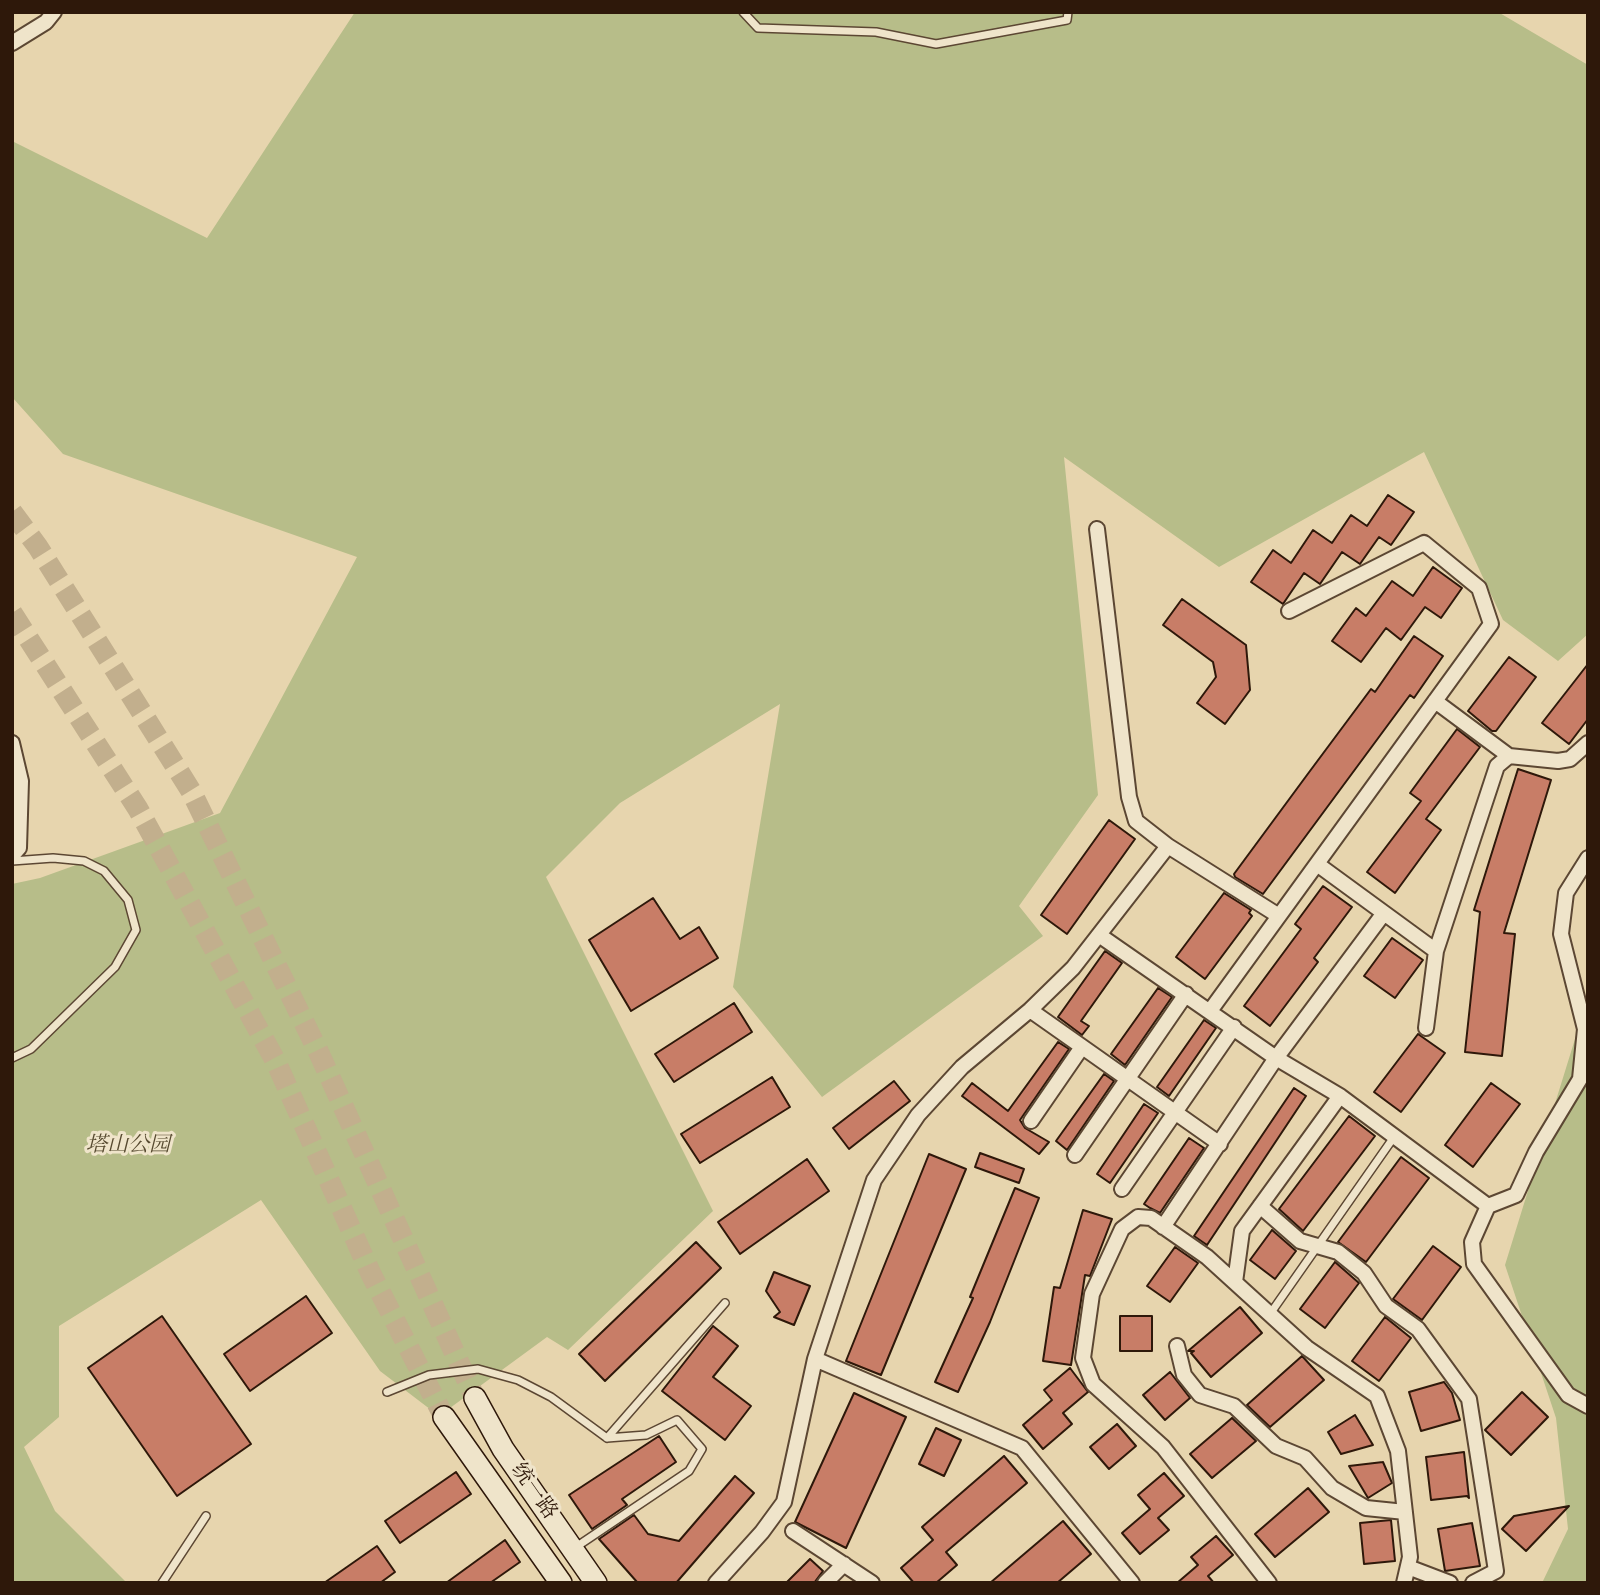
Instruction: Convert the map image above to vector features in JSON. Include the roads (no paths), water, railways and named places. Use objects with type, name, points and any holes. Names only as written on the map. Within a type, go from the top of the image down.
[{"type":"main road","name":"统一路","points":[[475,1398],[503,1449],[596,1583]]},
{"type":"main road","name":"统一路","points":[[444,1417],[561,1583]]},
{"type":"street","points":[[12,43],[46,22],[54,12]]},
{"type":"street","points":[[1097,530],[1129,797],[1136,821],[1168,846],[1279,916]]},
{"type":"street","points":[[1210,1011],[1491,624],[1479,588],[1424,543],[1289,611]]},
{"type":"street","points":[[1435,701],[1509,756],[1558,761],[1570,759],[1588,743]]},
{"type":"street","points":[[12,743],[21,781],[19,848],[12,859]]},
{"type":"street","points":[[1426,1028],[1436,951],[1497,766],[1509,756]]},
{"type":"street","points":[[716,1583],[762,1532],[784,1502],[815,1359],[874,1180],[918,1115],[962,1067],[1030,1010],[1073,968],[1168,846]]},
{"type":"street","points":[[1588,858],[1566,893],[1561,934],[1585,1029],[1580,1079],[1536,1152],[1516,1195],[1488,1206],[1472,1242],[1474,1264],[1568,1395],[1588,1406]]},
{"type":"street","points":[[1317,863],[1436,951]]},
{"type":"street","points":[[1163,1227],[1276,1058],[1384,913]]},
{"type":"street","points":[[1099,935],[1276,1058],[1340,1096],[1488,1206]]},
{"type":"street","points":[[1075,1156],[1186,994]]},
{"type":"street","points":[[1030,1010],[1220,1144]]},
{"type":"street","points":[[1122,1189],[1234,1027]]},
{"type":"street","points":[[1031,1121],[1082,1047]]},
{"type":"street","points":[[1235,1282],[1242,1231],[1340,1096]]},
{"type":"street","points":[[1260,1206],[1300,1241],[1338,1252],[1364,1273],[1386,1306],[1418,1329],[1469,1399],[1496,1571],[1473,1583]]},
{"type":"street","points":[[1269,1583],[1163,1447],[1093,1384],[1083,1358],[1093,1294],[1122,1229],[1138,1217],[1151,1218],[1207,1257],[1307,1348],[1377,1396],[1398,1451],[1410,1557],[1404,1583]]},
{"type":"street","points":[[1177,1346],[1184,1375],[1200,1395],[1234,1406],[1276,1446],[1305,1458],[1332,1488],[1366,1508],[1405,1512]]},
{"type":"street","points":[[815,1359],[1022,1448],[1132,1583]]},
{"type":"street","points":[[793,1531],[872,1583]]},
{"type":"street","points":[[825,1583],[844,1564]]},
{"type":"street","points":[[1408,1567],[1450,1583]]},
{"type":"lane","points":[[743,12],[758,27],[876,32],[936,44],[1067,20],[1068,12]]},
{"type":"lane","points":[[12,859],[53,858],[85,861],[104,871],[128,900],[136,930],[115,967],[90,993],[31,1049],[12,1058]]},
{"type":"lane","points":[[1270,1314],[1394,1136]]},
{"type":"lane","points":[[607,1438],[725,1303]]},
{"type":"lane","points":[[387,1392],[429,1374],[478,1369],[518,1380],[551,1397],[607,1438],[646,1435],[677,1420],[702,1448],[689,1471],[572,1549]]},
{"type":"lane","points":[[162,1583],[206,1516]]},
{"type":"tunnel","points":[[12,512],[38,547],[191,791],[319,1053],[475,1398]]},
{"type":"tunnel","points":[[12,613],[138,809],[276,1062],[371,1274],[444,1417]]},
{"type":"park label","name":"塔山公园","points":[[128,1147]]}]
